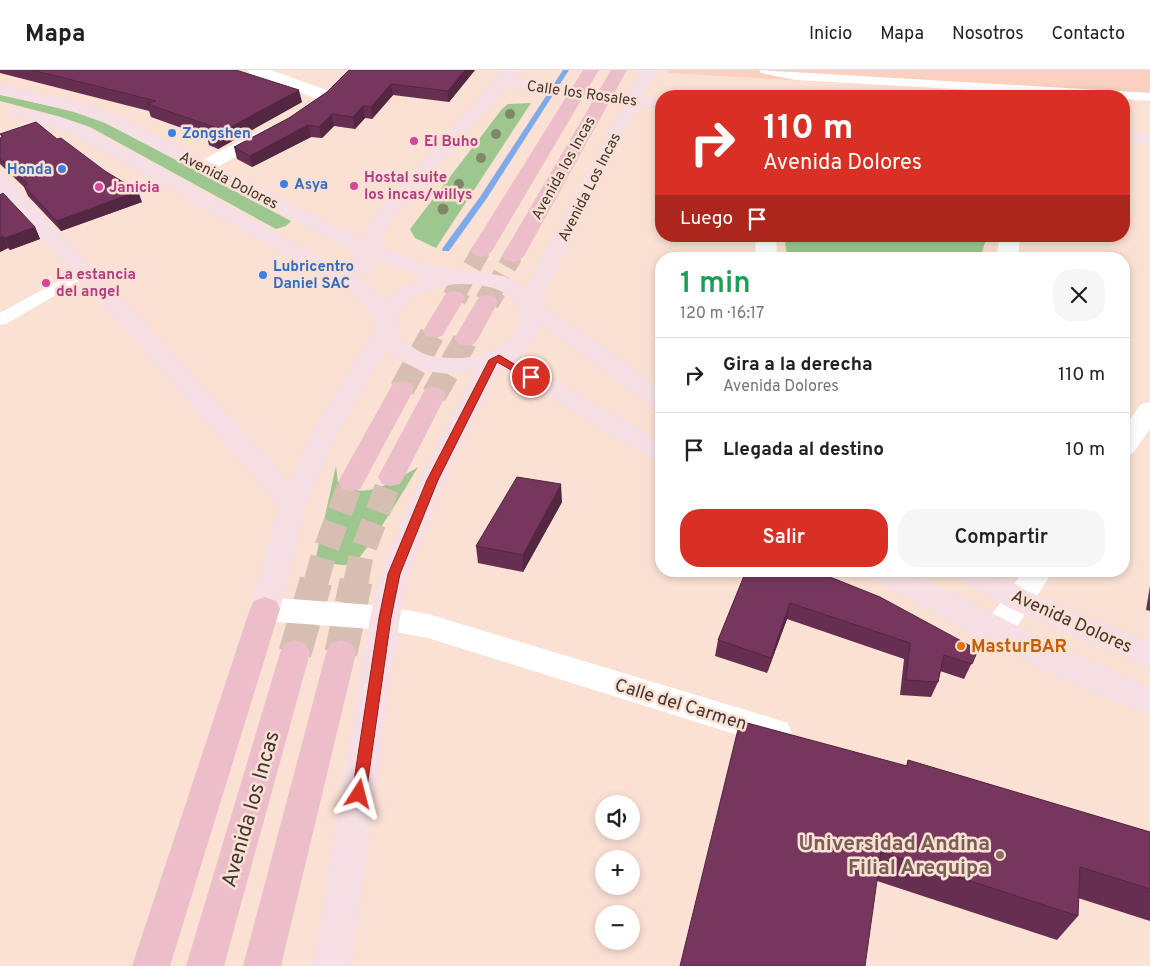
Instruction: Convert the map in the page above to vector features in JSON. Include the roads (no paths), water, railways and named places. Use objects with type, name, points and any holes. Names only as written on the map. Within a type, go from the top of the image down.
[{"type":"main road","name":"Avenida Los Incas","points":[[481,252],[592,70]]},
{"type":"main road","name":"Avenida Los Incas","points":[[530,305],[621,87],[648,70]]},
{"type":"main road","name":"Calle los Rosales","points":[[507,76],[542,87],[621,87],[655,101]]},
{"type":"main road","points":[[360,288],[367,250],[382,219],[507,76]]},
{"type":"main road","name":"Avenida los Incas","points":[[514,256],[621,87]]},
{"type":"main road","name":"Avenida Dolores","points":[[0,89],[80,108],[111,119],[367,250],[424,270],[455,288]]},
{"type":"main road","name":"Avenida Dolores","points":[[0,108],[53,121],[81,131],[284,244],[360,288],[374,302],[386,325]]},
{"type":"main road","points":[[1130,138],[1150,139]]},
{"type":"main road","points":[[0,181],[257,461],[293,504]]},
{"type":"main road","points":[[328,230],[356,227],[382,219]]},
{"type":"main road","points":[[434,332],[455,288],[480,278],[501,282],[518,291],[530,305],[655,396]]},
{"type":"main road","points":[[150,966],[264,609],[293,504],[322,438],[386,325],[390,307],[417,287],[436,280],[455,288]]},
{"type":"main road","points":[[466,339],[487,302]]},
{"type":"main road","points":[[386,325],[394,346],[413,359],[438,365],[466,366],[496,359],[516,347],[528,334],[532,321],[530,305]]},
{"type":"main road","points":[[496,359],[655,450]]},
{"type":"main road","points":[[332,966],[385,618],[394,574],[432,480],[496,359]]},
{"type":"main road","points":[[351,482],[402,389]]},
{"type":"main road","points":[[391,477],[434,395]]},
{"type":"main road","points":[[893,577],[996,632],[1100,681],[1150,701]]},
{"type":"main road","name":"Avenida Dolores","points":[[979,577],[1019,600],[1150,655]]},
{"type":"main road","name":"Avenida los Incas","points":[[205,966],[295,652]]},
{"type":"main road","points":[[262,966],[341,652]]},
{"type":"street","points":[[256,70],[326,96]]},
{"type":"street","points":[[310,107],[326,96],[338,83]]},
{"type":"street","points":[[203,167],[287,122]]},
{"type":"street","points":[[1130,433],[1150,410]]},
{"type":"street","points":[[996,632],[1034,577]]},
{"type":"street","name":"Calle del Carmen","points":[[264,609],[385,618],[428,626],[799,740]]},
{"type":"lane","points":[[765,70],[795,76],[1032,90]]},
{"type":"lane","points":[[1130,96],[1150,97]]},
{"type":"lane","points":[[0,320],[84,272]]},
{"type":"waterway","points":[[446,249],[483,198],[566,70]]},
{"type":"tunnel","points":[[458,291],[481,251]]},
{"type":"tunnel","points":[[493,291],[513,256]]},
{"type":"tunnel","points":[[454,298],[459,290]]},
{"type":"tunnel","points":[[487,302],[494,290]]},
{"type":"tunnel","points":[[402,389],[434,331]]},
{"type":"tunnel","points":[[434,395],[466,339]]},
{"type":"tunnel","points":[[356,582],[361,556],[391,477]]},
{"type":"tunnel","points":[[316,582],[324,554],[351,482]]},
{"type":"tunnel","points":[[295,653],[316,581]]},
{"type":"tunnel","points":[[341,653],[356,581]]},
{"type":"place","name":"Zongshen","points":[[172,133]]},
{"type":"place","name":"El Buho","points":[[414,141]]},
{"type":"place","name":"Honda","points":[[62,169]]},
{"type":"place","name":"Asya","points":[[284,184]]},
{"type":"place","name":"Hostal suite los incas/willys","points":[[354,186]]},
{"type":"place","name":"Janicia","points":[[99,187]]},
{"type":"place","name":"Lubricentro Daniel SAC","points":[[263,275]]},
{"type":"place","name":"La estancia del angel","points":[[46,283]]},
{"type":"place","name":"MasturBAR","points":[[961,646]]},
{"type":"place","name":"Universidad Andina Filial Arequipa","points":[[1000,855]]}]
